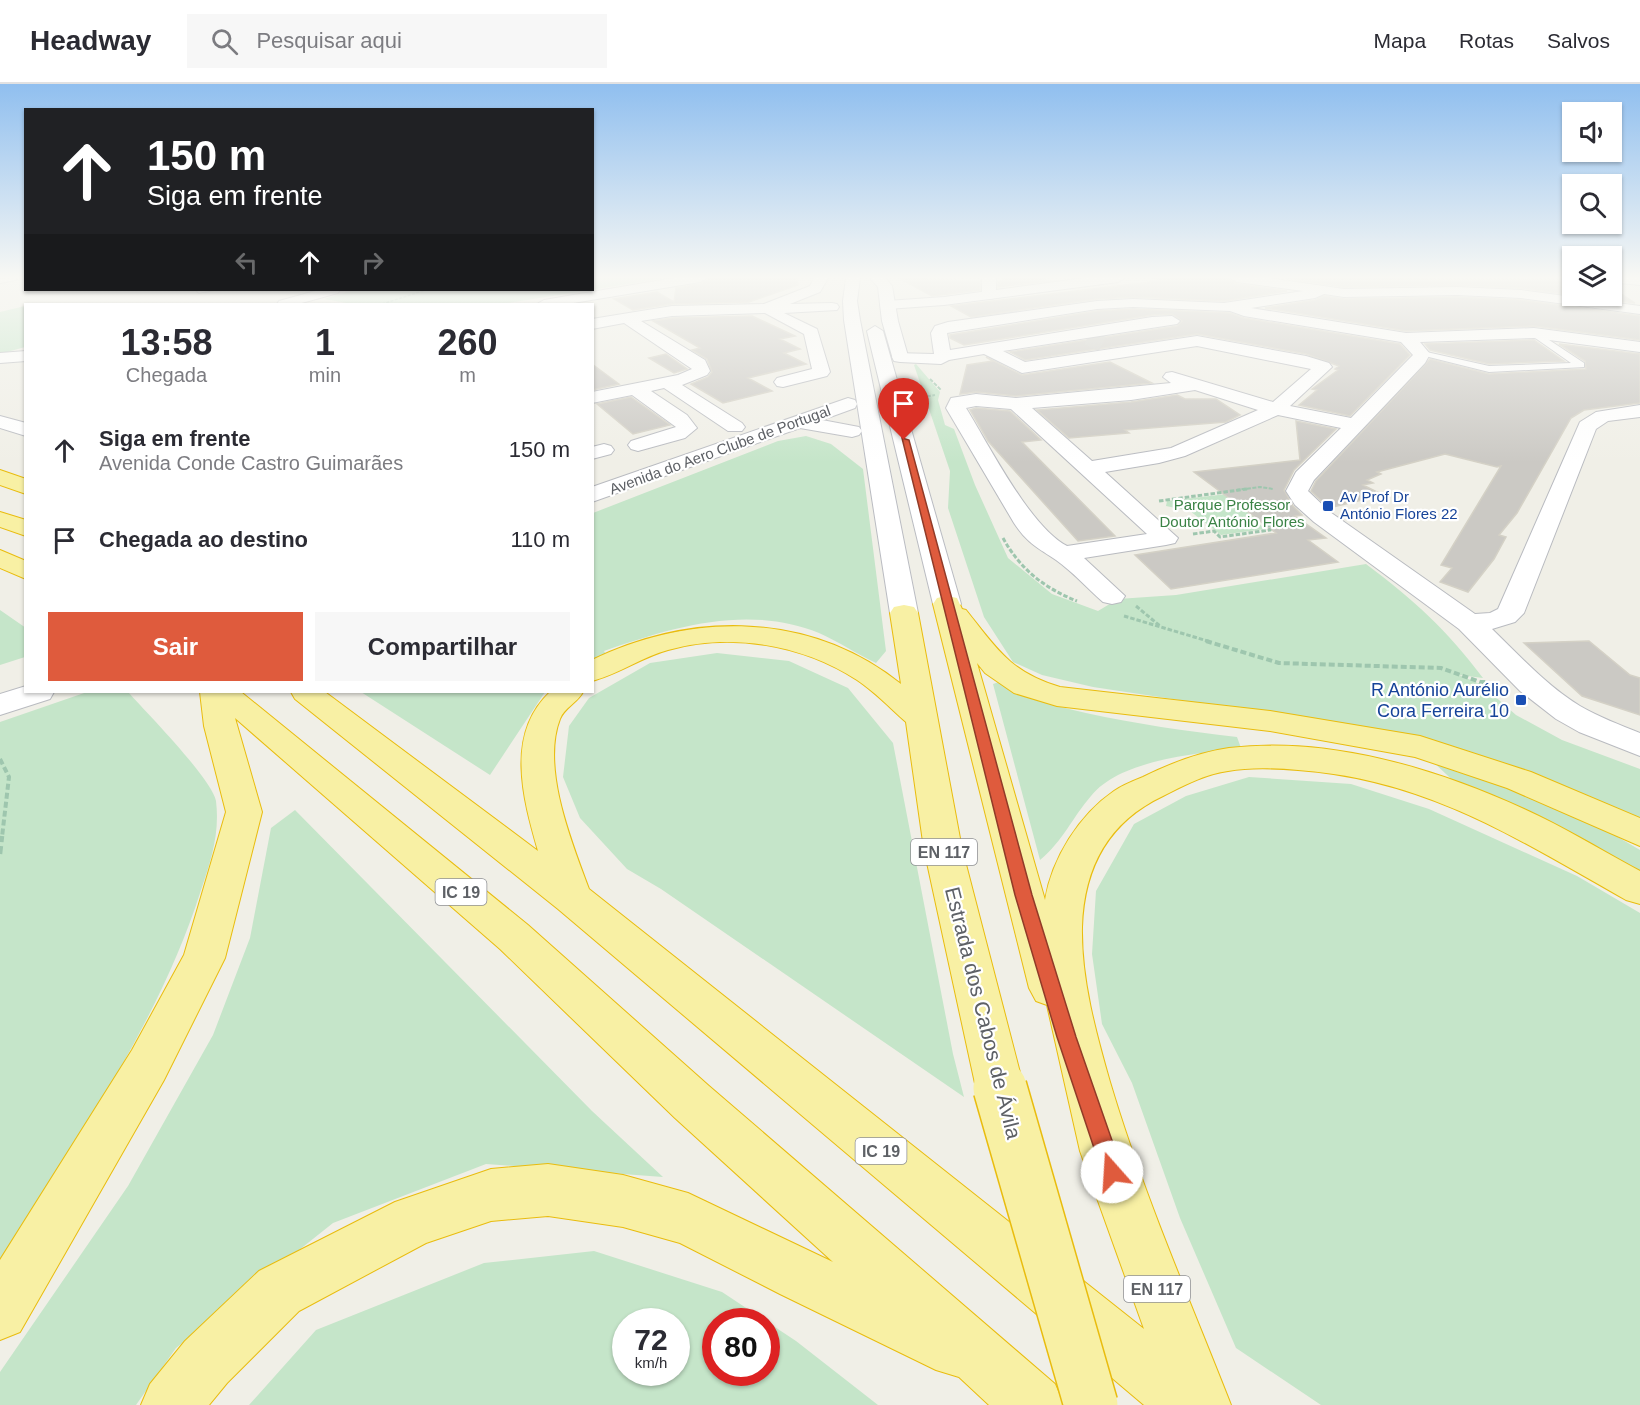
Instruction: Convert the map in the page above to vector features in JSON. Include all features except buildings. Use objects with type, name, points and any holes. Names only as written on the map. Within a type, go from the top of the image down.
[{"type":"highway","points":[[0,477],[24,486]]},
{"type":"highway","points":[[0,519],[24,528]]},
{"type":"highway","points":[[0,558],[24,570]]},
{"type":"highway","points":[[948,604],[996,667],[1025,686],[1057,696],[1270,721],[1420,747],[1519,780],[1640,833]]},
{"type":"highway","name":"EN 117","points":[[948,604],[1024,895],[1066,1037],[1112,1172],[1201,1405]]},
{"type":"highway","name":"Estrada dos Cabos de Ávila","points":[[904,614],[943,849],[1000,1088],[1091,1405]]},
{"type":"highway","points":[[594,671],[621,657],[658,643],[695,636],[737,633],[805,644],[839,658],[869,675],[921,718]]},
{"type":"highway","points":[[0,1312],[148,1065],[204,958],[244,812],[220,726],[215,693]]},
{"type":"highway","name":"IC 19","points":[[224,693],[514,937],[692,1102],[1034,1405]]},
{"type":"highway","name":"IC 19","points":[[307,693],[572,898],[1191,1405]]},
{"type":"highway","points":[[567,693],[544,717],[537,752],[546,814],[572,898]]},
{"type":"highway","points":[[1112,1172],[1075,1031],[1061,956],[1065,898],[1076,858],[1105,820],[1128,799],[1171,777],[1226,760],[1270,757],[1322,760],[1386,773],[1443,790],[1494,810],[1640,890]]},
{"type":"highway","points":[[171,1405],[206,1362],[279,1291],[414,1221],[491,1195],[548,1190],[622,1201],[688,1219],[799,1275],[991,1365]]},
{"type":"street","points":[[594,398],[674,381],[699,373],[701,369],[699,364],[660,340]]},
{"type":"street","points":[[783,382],[821,372],[814,340]]},
{"type":"street","points":[[852,340],[852,431],[879,465]]},
{"type":"street","points":[[882,340],[904,387]]},
{"type":"street","points":[[906,340],[908,358],[904,387],[904,440],[948,604]]},
{"type":"street","points":[[940,340],[943,356]]},
{"type":"street","points":[[908,358],[941,359],[943,356],[1058,340]]},
{"type":"street","points":[[1408,340],[1422,354],[1304,477],[1298,491],[1303,500],[1322,517],[1469,622],[1531,684],[1567,712],[1590,725],[1640,745]]},
{"type":"street","points":[[1584,340],[1640,347]]},
{"type":"street","points":[[987,349],[1022,368],[1115,351],[1197,341],[1294,359],[1323,368],[1276,409],[1178,452],[1159,458],[1088,468]]},
{"type":"street","points":[[1115,351],[1192,385],[1276,409],[1353,424]]},
{"type":"street","points":[[0,358],[24,356]]},
{"type":"street","points":[[674,381],[735,427],[757,437]]},
{"type":"street","points":[[1116,605],[1064,554],[1049,548],[1036,537],[956,408],[958,402],[976,400],[1024,411],[1123,411],[1104,396],[1192,385]]},
{"type":"street","points":[[853,391],[904,387]]},
{"type":"street","points":[[635,389],[680,419],[687,428],[678,434],[638,446]]},
{"type":"street","points":[[853,391],[879,465],[904,614]]},
{"type":"street","name":"Avenida do Aero Clube de Portugal","points":[[594,494],[799,422],[853,391]]},
{"type":"street","name":"Avenida do Aero Clube de Portugal","points":[[594,475],[735,427],[853,391]]},
{"type":"street","points":[[1024,411],[1166,538]]},
{"type":"street","points":[[1469,622],[1496,621],[1505,618],[1510,613],[1587,426],[1603,416],[1640,411]]},
{"type":"street","points":[[0,422],[24,429]]},
{"type":"street","points":[[799,422],[852,431]]},
{"type":"street","points":[[1064,554],[1166,538]]},
{"type":"street","points":[[2,696],[24,674]]},
{"type":"street","points":[[2,696],[30,693]]},
{"type":"lane","points":[[1422,354],[1489,369],[1581,365],[1544,340]]},
{"type":"path","points":[[904,387],[942,394],[941,390],[916,363],[908,358]]},
{"type":"path","points":[[1128,504],[1260,488],[1298,491]]},
{"type":"path","points":[[1166,538],[1214,531],[1220,537],[1270,530],[1264,526],[1322,517]]},
{"type":"path","points":[[999,530],[1012,556],[1031,574],[1053,592],[1086,604]]},
{"type":"path","points":[[1116,605],[1140,607],[1163,628]]},
{"type":"path","points":[[1116,605],[1163,628],[1279,663],[1441,668],[1480,682],[1531,684]]},
{"type":"path","points":[[0,759],[9,777],[0,854]]},
{"type":"green space","points":[[0,340],[24,340],[24,347],[0,354]]},
{"type":"green space","points":[[916,364],[940,392],[938,400],[945,425],[954,429],[975,485],[1008,558],[1052,594],[1098,611],[1118,599],[1176,595],[1366,564],[1429,616],[1483,678],[1459,675],[1482,685],[1516,715],[1562,740],[1640,769],[1640,819],[1425,737],[1093,687],[1042,675],[1013,662],[984,617],[948,508],[950,471],[914,365]]},
{"type":"green space","points":[[806,436],[831,444],[863,469],[886,651],[876,663],[819,633],[792,624],[765,620],[738,620],[710,622],[656,634],[604,651],[607,656],[594,662],[594,513],[778,441]]},
{"type":"green space","name":"Parque Professor Doutor António Flores","points":[[1261,490],[1285,517],[1257,522],[1265,529],[1221,535],[1190,511],[1166,506],[1167,501]]},
{"type":"green space","points":[[0,610],[24,627],[24,657],[0,665]]},
{"type":"green space","points":[[717,653],[789,661],[848,688],[893,743],[953,1054],[964,1097],[661,889],[627,869],[580,818],[563,777],[569,726],[589,698],[650,663]]},
{"type":"green space","points":[[999,682],[1030,698],[1086,713],[1161,727],[1237,737],[1241,748],[1161,760],[1121,774],[1104,784],[1091,796],[1055,845],[1040,860],[993,684]]},
{"type":"green space","points":[[84,693],[129,693],[191,762],[212,791],[216,801],[217,824],[208,868],[185,936],[166,981],[121,1068],[20,1236],[0,1265],[0,722]]},
{"type":"green space","points":[[363,693],[544,693],[490,775]]},
{"type":"green space","points":[[1430,759],[1580,815],[1640,850],[1640,875],[1463,790]]},
{"type":"green space","points":[[1249,777],[1351,784],[1429,809],[1577,876],[1640,913],[1640,1405],[1321,1405],[1236,1348],[1180,1218],[1132,1083],[1102,1024],[1092,954],[1096,891],[1134,824],[1186,796]]},
{"type":"green space","points":[[295,810],[592,1111],[663,1177],[486,1164],[333,1223],[176,1348],[136,1405],[0,1405],[0,1372],[128,1186],[213,1035],[250,938],[271,828]]},
{"type":"green space","points":[[594,1251],[722,1292],[746,1308],[702,1308],[702,1386],[780,1386],[780,1330],[878,1405],[249,1405],[316,1330],[484,1263]]},
{"type":"tunnel","points":[[1093,340],[1110,348]]},
{"type":"place","name":"Av Prof Dr António Flores 22","points":[[1328,506]]},
{"type":"place","name":"R António Aurélio Cora Ferreira 10","points":[[1521,700]]},
{"type":"route","points":[[904,440],[1024,895],[1066,1037],[1112,1172]]}]
